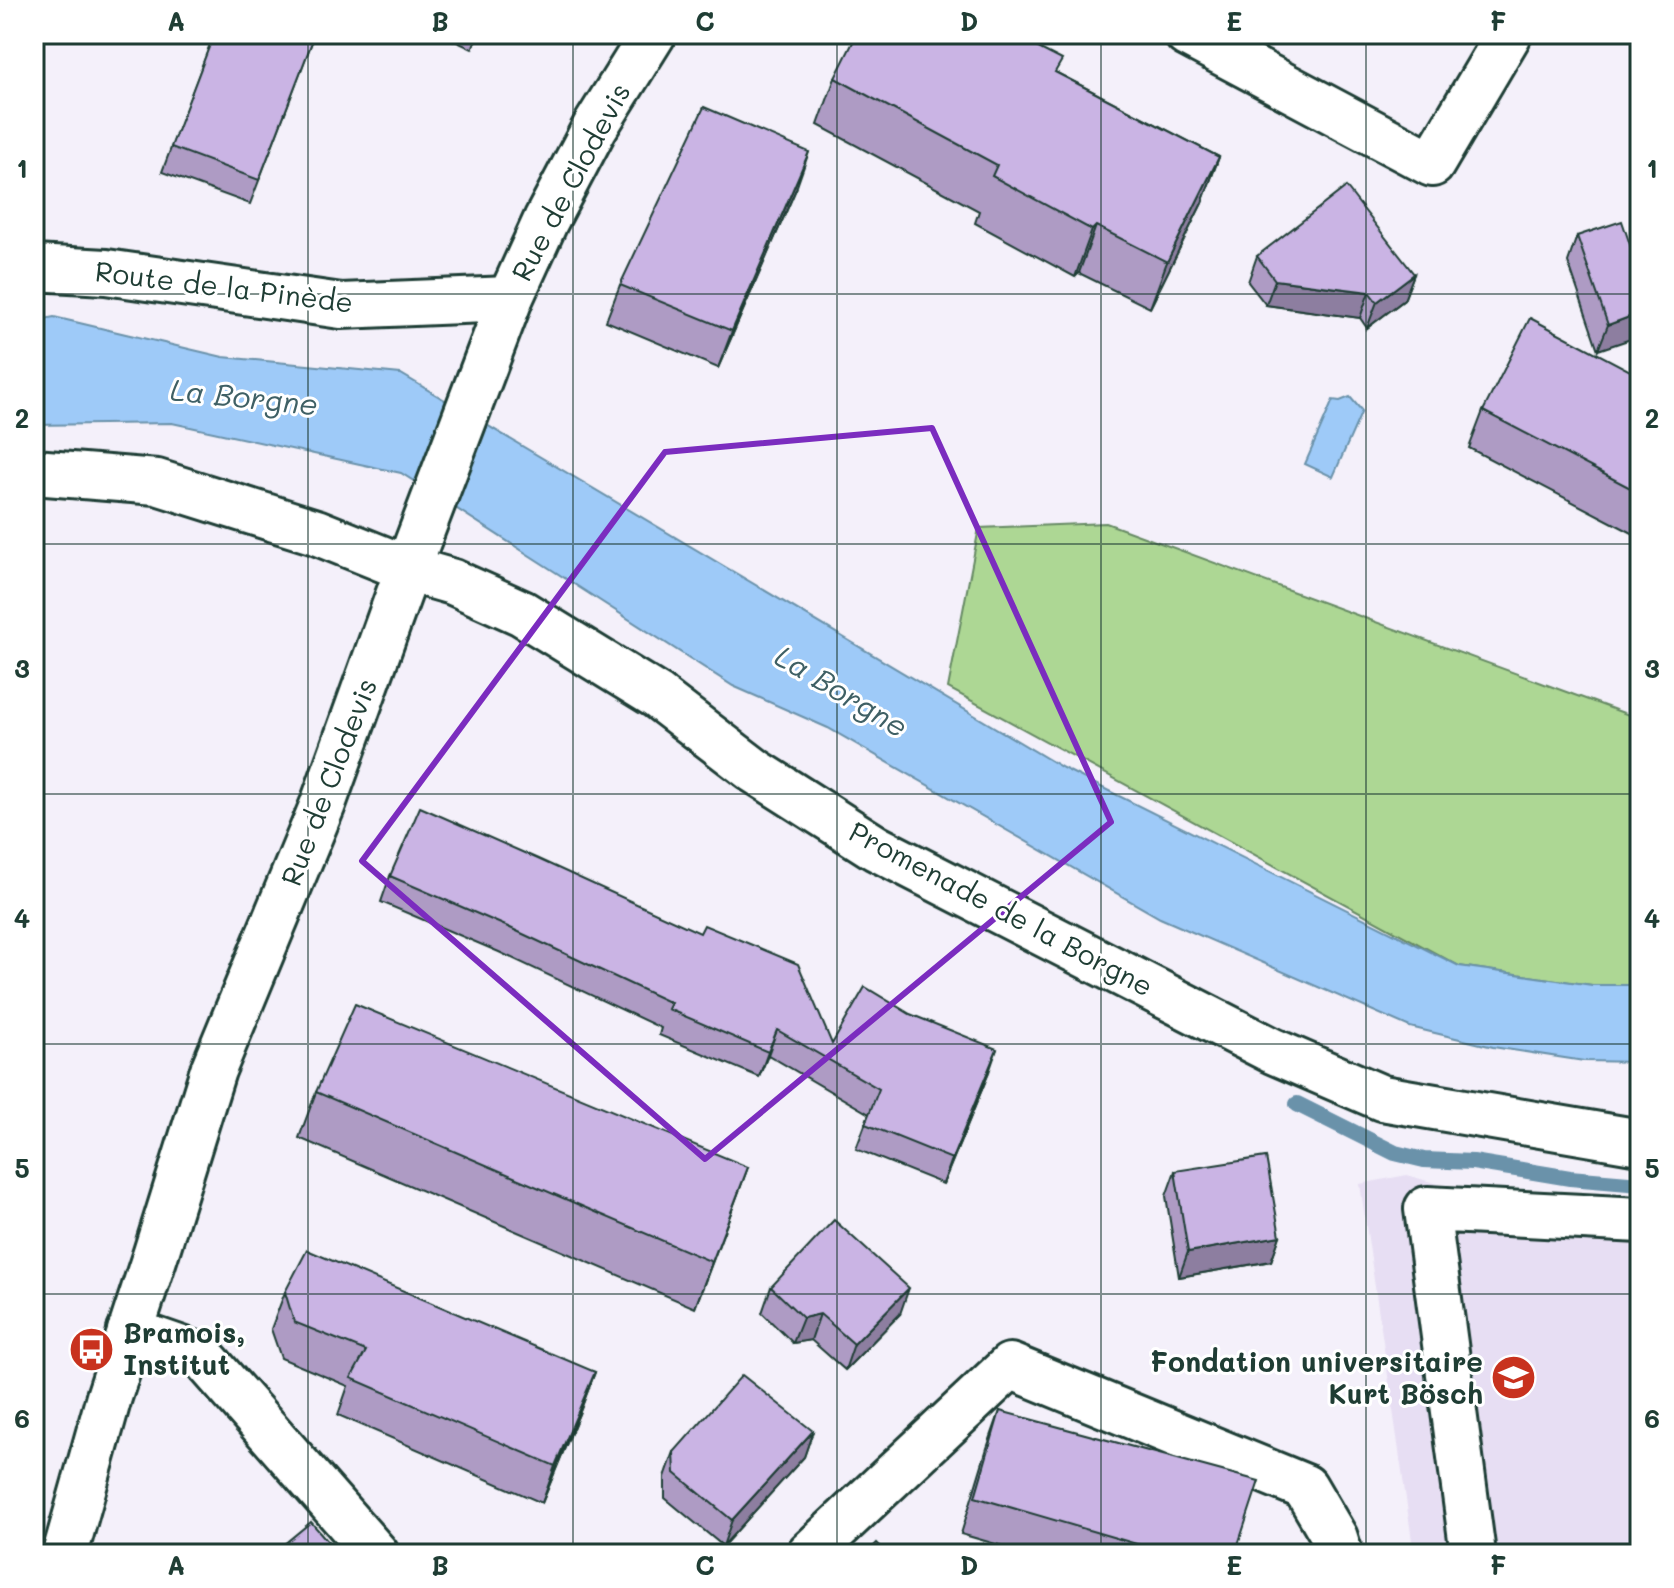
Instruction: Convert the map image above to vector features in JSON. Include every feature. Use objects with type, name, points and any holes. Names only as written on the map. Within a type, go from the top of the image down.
[{"type":"street","name":"Rue de Clodevis","points":[[65,1554],[109,1397],[213,1070],[323,804],[510,299],[546,220],[595,127],[653,34]]},
{"type":"street","points":[[1187,34],[1432,164],[1509,34]]},
{"type":"street","name":"Route de la Pinède","points":[[34,268],[106,272],[341,306],[510,299]]},
{"type":"street","name":"Promenade de la Borgne","points":[[34,472],[157,482],[412,559],[453,582],[522,613],[657,696],[755,771],[876,848],[1273,1051],[1382,1098],[1640,1142]]},
{"type":"street","points":[[1473,1554],[1427,1209],[1640,1220]]},
{"type":"street","points":[[130,1331],[202,1356],[376,1554]]},
{"type":"street","points":[[809,1554],[1010,1366],[1305,1487],[1335,1538],[1340,1554]]},
{"type":"highlighted area","points":[[932,428],[1111,822],[705,1159],[362,861],[665,452]]},
{"type":"shaded area","name":"Fondation universitaire Kurt Bösch","points":[[1407,1175],[1486,1198],[1640,1202],[1640,1554],[1414,1554],[1360,1184]]},
{"type":"green space","points":[[1106,523],[1640,719],[1640,985],[1592,985],[1459,966],[948,688],[979,528]]},
{"type":"water","name":"La Borgne","points":[[54,317],[223,357],[401,374],[1063,768],[1459,966],[1592,985],[1640,985],[1640,1062],[1584,1061],[1493,1047],[1410,1027],[1160,918],[828,728],[733,686],[401,473],[172,423],[34,425],[34,321]]},
{"type":"water","points":[[1350,397],[1362,411],[1333,477],[1305,464],[1333,400]]},
{"type":"building","points":[[214,34],[232,34],[263,46],[266,34],[315,34],[259,180],[171,147]]},
{"type":"building","points":[[857,34],[1011,34],[1062,60],[1055,72],[1219,157],[1167,262],[1096,226],[1092,230],[992,176],[997,165],[835,78]]},
{"type":"building","points":[[704,107],[809,152],[732,331],[620,285]]},
{"type":"building","points":[[1346,187],[1414,274],[1377,302],[1369,292],[1275,280],[1257,256]]},
{"type":"building","points":[[1622,221],[1637,265],[1640,264],[1640,313],[1608,325],[1577,236]]},
{"type":"building","points":[[1530,318],[1640,376],[1640,493],[1483,411]]},
{"type":"building","points":[[420,807],[700,933],[704,925],[798,964],[832,1044],[865,987],[910,1014],[997,1049],[952,1159],[865,1124],[879,1089],[777,1030],[768,1052],[668,1009],[671,1003],[508,927],[390,876]]},
{"type":"building","points":[[355,1004],[748,1167],[712,1262],[316,1092]]},
{"type":"building","points":[[1266,1157],[1280,1236],[1188,1252],[1175,1171]]},
{"type":"building","points":[[834,1220],[909,1288],[854,1344],[820,1314],[803,1318],[771,1287]]},
{"type":"building","points":[[307,1250],[595,1372],[555,1466],[351,1378],[366,1351],[294,1322],[285,1292]]},
{"type":"building","points":[[742,1375],[813,1431],[732,1520],[675,1473],[674,1452]]},
{"type":"building","points":[[1000,1411],[1259,1481],[1235,1554],[1171,1554],[975,1497]]},
{"type":"building","points":[[311,1522],[339,1554],[280,1554],[277,1550]]},
{"type":"building","points":[[877,1543],[888,1554],[866,1554]]},
{"type":"waterway","points":[[1297,1104],[1395,1153],[1424,1160],[1473,1162],[1570,1178],[1640,1184]]},
{"type":"place","name":"Bramois, Institut","points":[[92,1349]]},
{"type":"place","name":"Fondation universitaire Kurt Bösch","points":[[1514,1378]]}]
